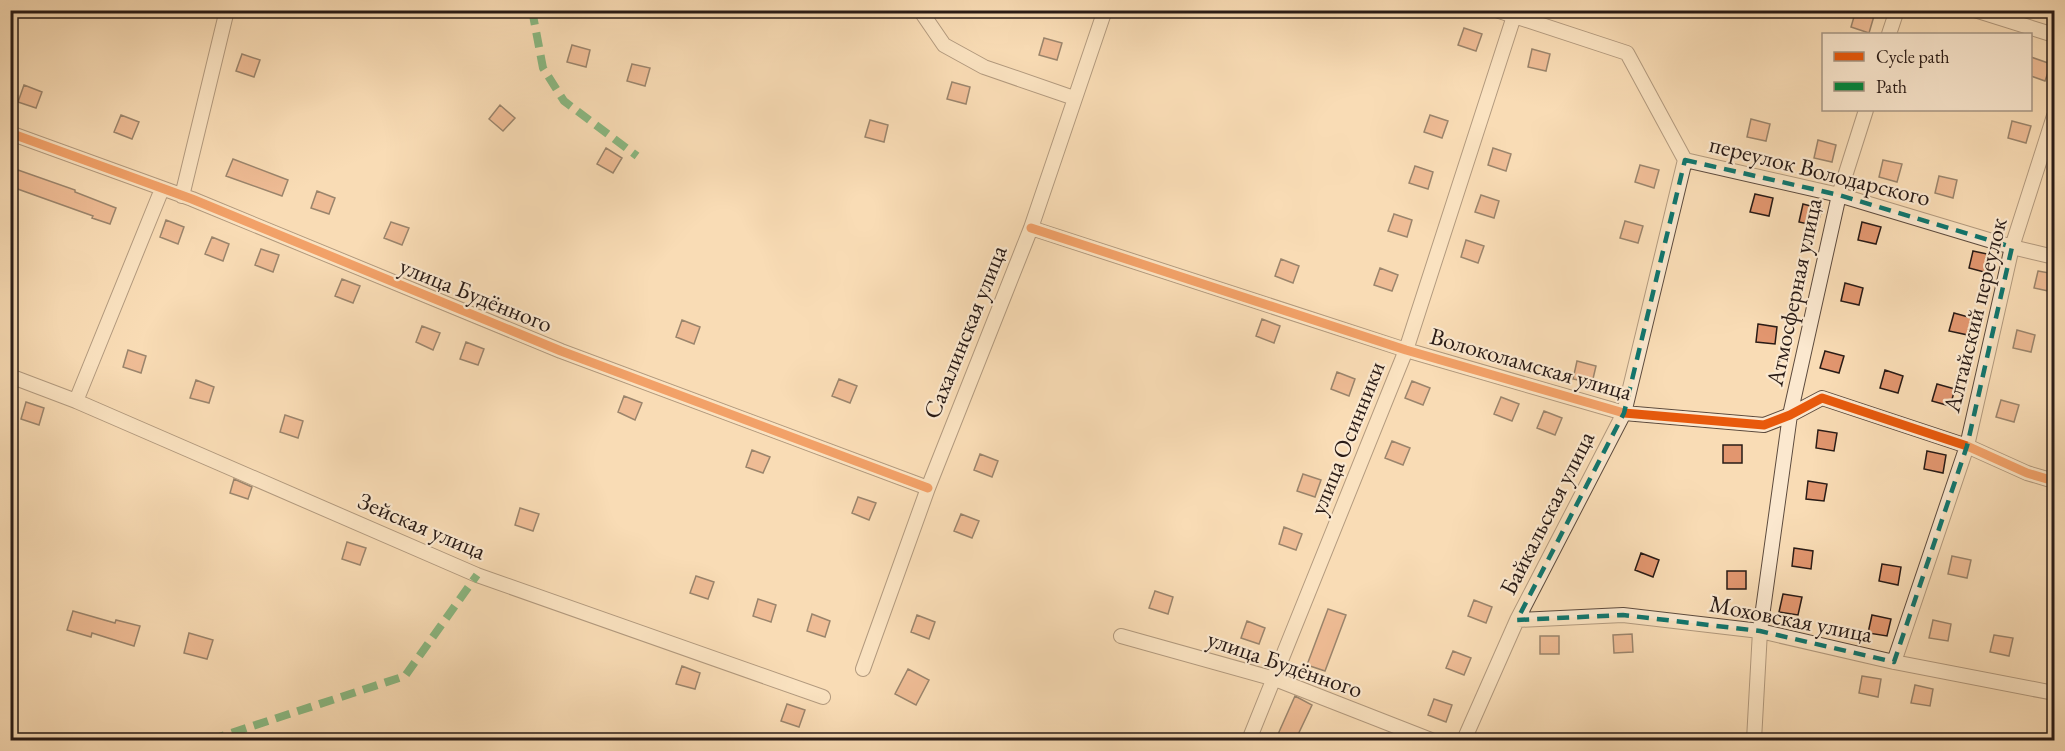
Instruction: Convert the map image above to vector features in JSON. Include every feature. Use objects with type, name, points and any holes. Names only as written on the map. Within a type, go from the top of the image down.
[{"type":"street","points":[[182,196],[227,10]]},
{"type":"street","points":[[920,10],[944,45],[984,67],[1074,98]]},
{"type":"street","name":"Сахалинская улица","points":[[863,669],[928,488],[1031,228],[1105,10]]},
{"type":"street","name":"переулок Володарского","points":[[1496,10],[1514,14],[1627,53],[1685,160],[1839,195],[2012,247],[2055,257]]},
{"type":"street","points":[[1889,33],[1897,10]]},
{"type":"street","points":[[1975,10],[2055,35]]},
{"type":"street","name":"улица Осинники","points":[[1249,741],[1406,350],[1514,14]]},
{"type":"street","name":"Атмосферная улица","points":[[1754,741],[1760,631],[1790,415],[1839,195],[1866,111]]},
{"type":"street","name":"Алтайский переулок","points":[[1894,662],[1967,446],[2012,247],[2055,116]]},
{"type":"street","name":"улица Будённого","points":[[10,133],[182,196],[561,351],[928,488]]},
{"type":"street","name":"Байкальская улица","points":[[1464,741],[1517,620],[1623,413],[1685,160]]},
{"type":"street","points":[[76,401],[162,189]]},
{"type":"street","name":"Волоколамская улица","points":[[1031,228],[1406,350],[1623,413],[1764,425],[1790,415],[1822,398],[1967,446],[2027,474],[2055,481]]},
{"type":"street","name":"Зейская улица","points":[[10,376],[76,401],[477,575],[823,697]]},
{"type":"street","name":"Моховская улица","points":[[1517,620],[1623,615],[1760,631],[1894,662],[2055,693]]},
{"type":"street","name":"улица Будённого","points":[[1122,636],[1275,679],[1431,741]]},
{"type":"highlighted area","points":[[1685,160],[1839,195],[2012,247],[1967,446],[1894,662],[1760,631],[1623,615],[1517,620],[1624,413]]},
{"type":"building","points":[[1856,10],[1874,16],[1869,33],[1851,27]]},
{"type":"building","points":[[1464,28],[1482,34],[1476,51],[1458,45]]},
{"type":"building","points":[[1044,38],[1062,43],[1057,60],[1039,55]]},
{"type":"building","points":[[572,45],[590,50],[586,67],[567,62]]},
{"type":"building","points":[[1532,49],[1550,54],[1546,71],[1528,67]]},
{"type":"building","points":[[242,54],[260,60],[254,77],[236,71]]},
{"type":"building","points":[[2032,57],[2051,64],[2045,81],[2032,76]]},
{"type":"building","points":[[632,64],[650,68],[645,86],[627,81]]},
{"type":"building","points":[[952,82],[970,87],[966,104],[947,99]]},
{"type":"building","points":[[24,85],[42,92],[36,108],[18,102]]},
{"type":"building","points":[[500,105],[515,118],[503,131],[489,119]]},
{"type":"building","points":[[121,115],[139,122],[132,139],[114,132]]},
{"type":"building","points":[[1430,115],[1448,121],[1442,138],[1424,132]]},
{"type":"building","points":[[1751,119],[1770,124],[1766,141],[1747,137]]},
{"type":"building","points":[[870,120],[888,125],[884,142],[865,137]]},
{"type":"building","points":[[2012,121],[2031,126],[2026,143],[2008,138]]},
{"type":"building","points":[[1818,140],[1836,145],[1832,162],[1814,158]]},
{"type":"building","points":[[606,148],[622,158],[613,173],[597,164]]},
{"type":"building","points":[[1493,148],[1511,154],[1506,171],[1488,165]]},
{"type":"building","points":[[233,159],[288,180],[282,196],[226,176]]},
{"type":"building","points":[[1883,160],[1902,164],[1897,182],[1879,177]]},
{"type":"building","points":[[1640,165],[1659,170],[1654,188],[1635,182]]},
{"type":"building","points":[[1415,166],[1433,172],[1428,189],[1409,183]]},
{"type":"building","points":[[18,170],[75,190],[75,192],[116,208],[110,224],[12,187]]},
{"type":"building","points":[[1939,176],[1957,180],[1953,198],[1935,193]]},
{"type":"building","points":[[317,191],[335,198],[329,214],[311,208]]},
{"type":"building","points":[[1755,194],[1773,198],[1769,216],[1750,212]]},
{"type":"building","points":[[1481,195],[1499,201],[1494,218],[1475,212]]},
{"type":"building","points":[[1803,204],[1822,209],[1817,226],[1799,222]]},
{"type":"building","points":[[1394,214],[1412,220],[1407,237],[1388,231]]},
{"type":"building","points":[[166,220],[184,227],[178,244],[160,237]]},
{"type":"building","points":[[1625,221],[1643,226],[1638,243],[1620,238]]},
{"type":"building","points":[[391,222],[409,228],[402,245],[384,238]]},
{"type":"building","points":[[1862,222],[1881,227],[1876,244],[1858,240]]},
{"type":"building","points":[[212,237],[229,244],[223,261],[205,254]]},
{"type":"building","points":[[1466,240],[1484,246],[1478,263],[1461,257]]},
{"type":"building","points":[[261,249],[279,255],[273,272],[255,265]]},
{"type":"building","points":[[1973,251],[1992,255],[1988,273],[1969,268]]},
{"type":"building","points":[[1281,259],[1299,266],[1293,283],[1275,276]]},
{"type":"building","points":[[1380,268],[1398,275],[1392,291],[1374,285]]},
{"type":"building","points":[[2038,271],[2055,274],[2053,292],[2034,288]]},
{"type":"building","points":[[342,279],[360,286],[353,303],[335,296]]},
{"type":"building","points":[[1845,283],[1863,288],[1859,305],[1841,301]]},
{"type":"building","points":[[1954,313],[1972,318],[1968,335],[1949,331]]},
{"type":"building","points":[[1262,319],[1280,326],[1274,343],[1256,336]]},
{"type":"building","points":[[682,320],[700,327],[694,344],[676,337]]},
{"type":"building","points":[[1758,324],[1777,327],[1775,344],[1756,342]]},
{"type":"building","points":[[422,326],[440,333],[433,350],[416,342]]},
{"type":"building","points":[[2017,330],[2035,335],[2031,352],[2013,348]]},
{"type":"building","points":[[466,342],[484,349],[478,365],[460,359]]},
{"type":"building","points":[[128,350],[146,356],[141,373],[123,367]]},
{"type":"building","points":[[1825,351],[1844,356],[1839,373],[1820,368]]},
{"type":"building","points":[[1577,361],[1596,366],[1592,383],[1573,379]]},
{"type":"building","points":[[1885,370],[1903,376],[1898,393],[1880,388]]},
{"type":"building","points":[[1337,372],[1355,379],[1349,396],[1331,389]]},
{"type":"building","points":[[839,379],[857,386],[850,403],[832,396]]},
{"type":"building","points":[[196,380],[214,387],[209,403],[190,398]]},
{"type":"building","points":[[1412,381],[1430,388],[1423,405],[1405,398]]},
{"type":"building","points":[[1937,384],[1955,389],[1950,406],[1932,401]]},
{"type":"building","points":[[624,396],[642,403],[635,420],[618,412]]},
{"type":"building","points":[[1501,397],[1519,404],[1512,421],[1494,414]]},
{"type":"building","points":[[2001,400],[2019,405],[2014,422],[1996,417]]},
{"type":"building","points":[[26,402],[44,408],[39,425],[21,419]]},
{"type":"building","points":[[1544,411],[1562,418],[1555,435],[1537,428]]},
{"type":"building","points":[[285,415],[303,421],[298,438],[280,432]]},
{"type":"building","points":[[1818,430],[1837,433],[1834,451],[1816,448]]},
{"type":"building","points":[[1392,441],[1410,448],[1403,465],[1385,458]]},
{"type":"building","points":[[1723,445],[1742,445],[1742,463],[1723,463]]},
{"type":"building","points":[[752,450],[770,457],[763,473],[746,467]]},
{"type":"building","points":[[1927,451],[1946,455],[1943,473],[1924,469]]},
{"type":"building","points":[[980,454],[998,461],[992,477],[974,470]]},
{"type":"building","points":[[1303,474],[1321,480],[1315,497],[1297,491]]},
{"type":"building","points":[[234,479],[252,487],[248,499],[230,493]]},
{"type":"building","points":[[1808,481],[1827,484],[1824,501],[1806,499]]},
{"type":"building","points":[[858,497],[876,503],[869,520],[852,513]]},
{"type":"building","points":[[520,508],[539,514],[533,531],[515,525]]},
{"type":"building","points":[[961,514],[979,521],[972,538],[954,531]]},
{"type":"building","points":[[1284,527],[1302,534],[1296,550],[1279,544]]},
{"type":"building","points":[[347,542],[366,548],[360,565],[342,559]]},
{"type":"building","points":[[1794,548],[1813,551],[1811,569],[1792,566]]},
{"type":"building","points":[[1641,553],[1659,560],[1653,577],[1635,570]]},
{"type":"building","points":[[1952,556],[1971,560],[1967,578],[1948,574]]},
{"type":"building","points":[[1882,564],[1901,567],[1898,585],[1879,581]]},
{"type":"building","points":[[1727,571],[1746,571],[1746,589],[1727,589]]},
{"type":"building","points":[[696,576],[714,582],[708,599],[690,593]]},
{"type":"building","points":[[1155,591],[1173,597],[1168,614],[1149,608]]},
{"type":"building","points":[[1783,594],[1802,597],[1798,615],[1779,612]]},
{"type":"building","points":[[758,599],[776,605],[771,622],[753,616]]},
{"type":"building","points":[[1474,600],[1492,607],[1486,623],[1468,616]]},
{"type":"building","points":[[1328,609],[1346,615],[1325,671],[1307,665]]},
{"type":"building","points":[[73,611],[115,623],[116,620],[140,626],[134,646],[92,633],[91,637],[67,630]]},
{"type":"building","points":[[812,614],[830,621],[825,637],[807,631]]},
{"type":"building","points":[[917,615],[935,622],[929,639],[911,632]]},
{"type":"building","points":[[1872,615],[1891,619],[1887,636],[1868,633]]},
{"type":"building","points":[[1933,620],[1951,624],[1948,641],[1929,638]]},
{"type":"building","points":[[1247,621],[1265,628],[1259,644],[1241,638]]},
{"type":"building","points":[[189,633],[213,640],[207,659],[184,653]]},
{"type":"building","points":[[1632,634],[1633,652],[1614,653],[1613,635]]},
{"type":"building","points":[[1994,635],[2013,638],[2009,656],[1990,652]]},
{"type":"building","points":[[1540,636],[1559,636],[1559,654],[1540,654]]},
{"type":"building","points":[[1453,651],[1471,658],[1464,675],[1446,668]]},
{"type":"building","points":[[682,666],[700,673],[695,689],[676,684]]},
{"type":"building","points":[[908,669],[929,680],[916,705],[895,694]]},
{"type":"building","points":[[1862,676],[1881,679],[1878,697],[1859,693]]},
{"type":"building","points":[[1915,685],[1933,689],[1930,706],[1911,703]]},
{"type":"building","points":[[1295,696],[1312,705],[1295,741],[1275,741]]},
{"type":"building","points":[[1434,699],[1452,705],[1446,722],[1428,715]]},
{"type":"building","points":[[787,704],[805,710],[799,727],[781,721]]},
{"type":"marked path","points":[[532,10],[543,68],[564,101],[637,156]]},
{"type":"marked path","points":[[210,740],[405,676],[477,575]]},
{"type":"cycle path","points":[[10,133],[192,199],[561,351],[928,488]]},
{"type":"cycle path","points":[[1031,228],[1406,350],[1624,413],[1764,425],[1790,415],[1822,398],[1967,446],[2027,473],[2054,481]]}]
